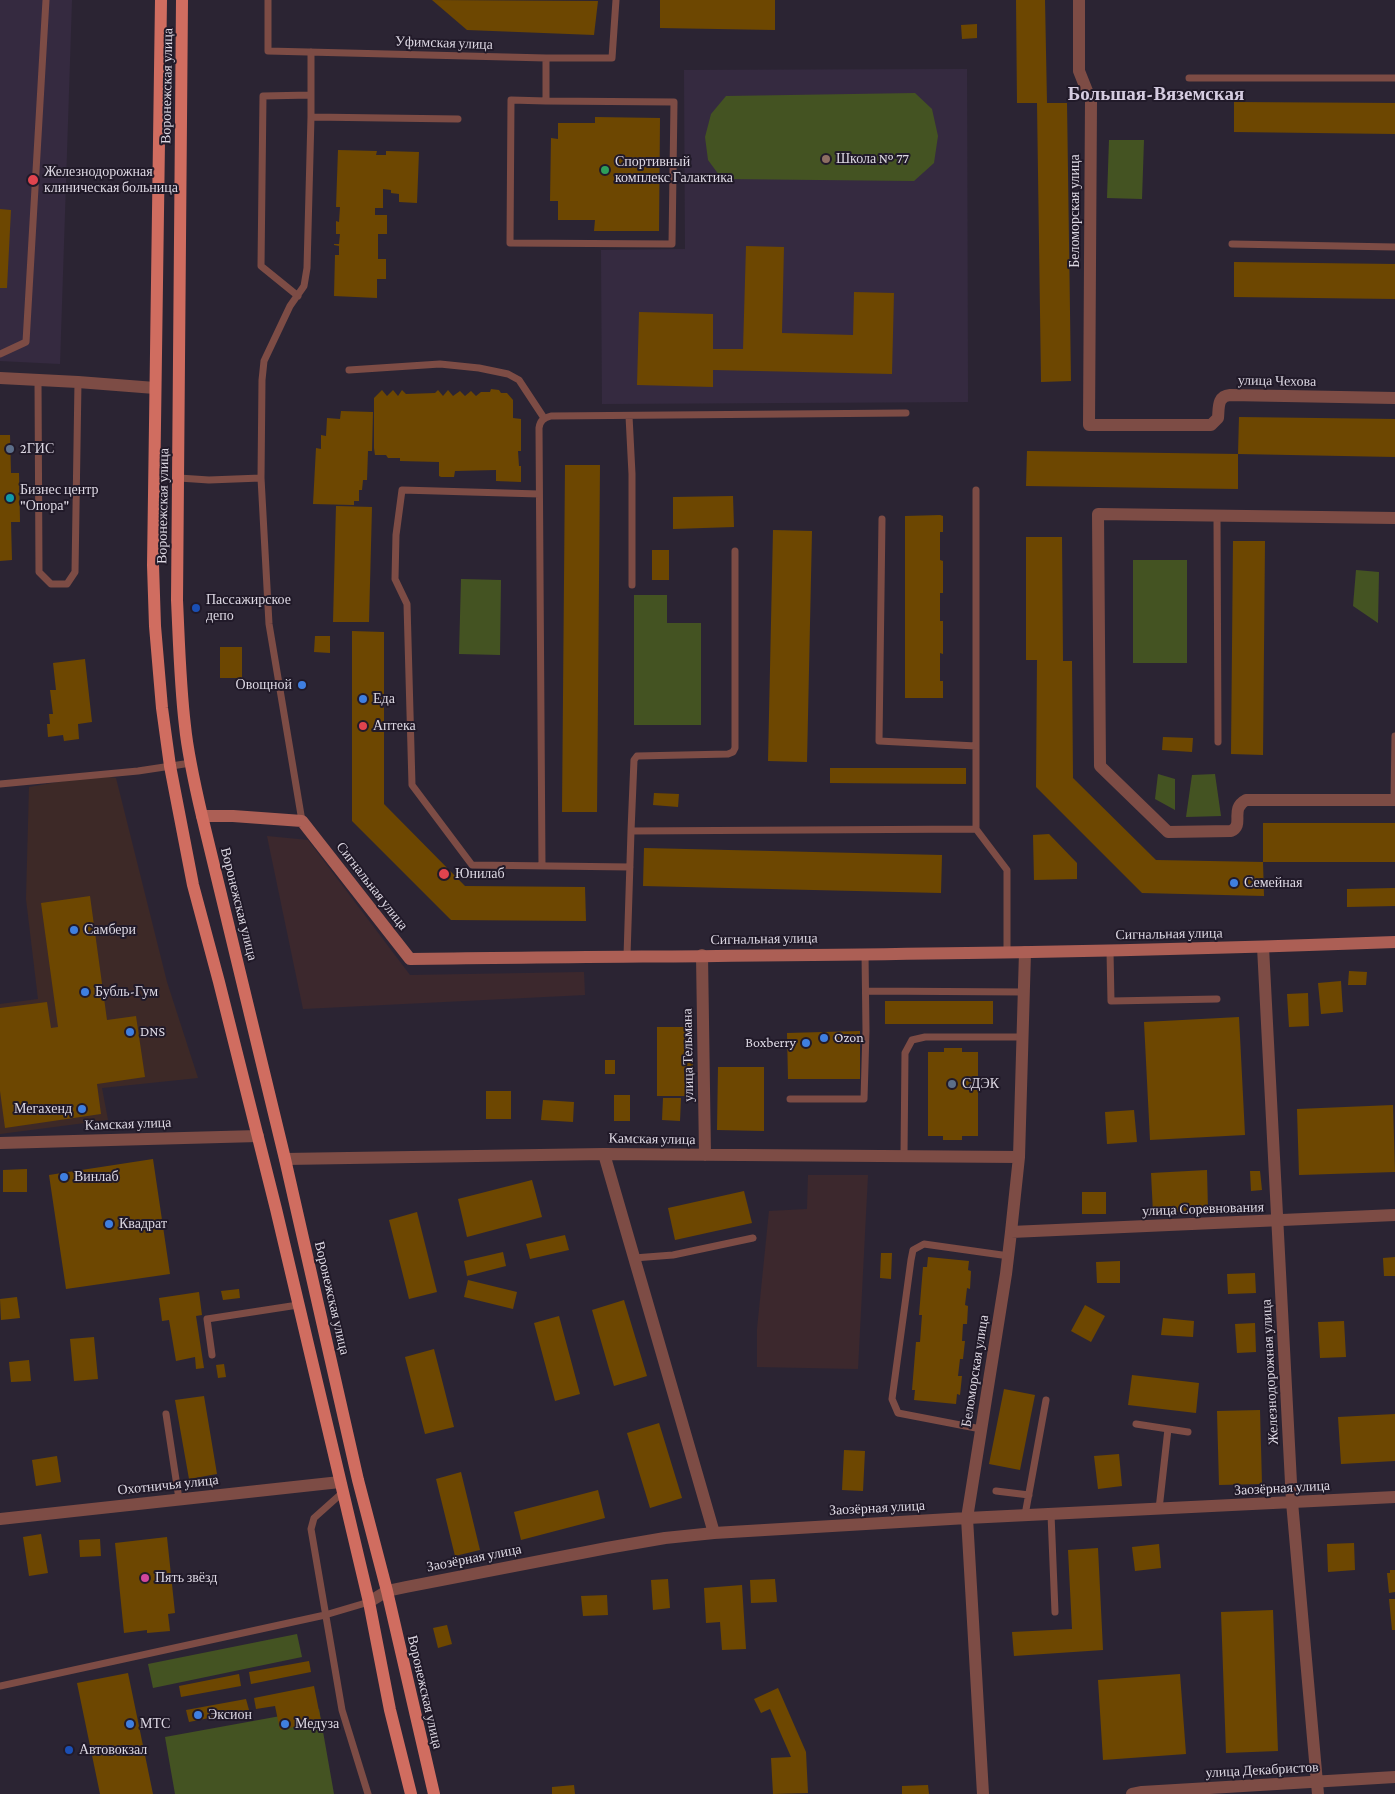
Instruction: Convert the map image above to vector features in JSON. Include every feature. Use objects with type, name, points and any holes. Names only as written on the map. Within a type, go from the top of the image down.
[{"type":"main road","name":"Воронежская улица","points":[[161,0],[153,509],[154,617],[162,708],[170,766],[193,885],[220,982],[258,1136],[369,1602],[390,1710],[411,1794]]},
{"type":"main road","name":"Воронежская улица","points":[[182,0],[178,609],[182,695],[190,763],[285,1159],[358,1480],[387,1591],[434,1794]]},
{"type":"street","name":"Беломорская улица","points":[[1079,0],[1079,70],[1091,101],[1089,425]]},
{"type":"street","points":[[0,378],[155,388]]},
{"type":"street","name":"улица Чехова","points":[[1089,425],[1211,424],[1218,418],[1220,400],[1222,397],[1230,395],[1395,398]]},
{"type":"street","points":[[1395,518],[1098,514],[1100,766],[1168,832],[1231,831],[1236,829],[1237,809],[1239,804],[1246,800],[1395,800]]},
{"type":"street","points":[[202,816],[302,820]]},
{"type":"street","name":"Сигнальная улица","points":[[302,820],[410,959],[1007,953],[1395,942]]},
{"type":"street","name":"Железнодорожная улица","points":[[1263,947],[1292,1502],[1318,1788]]},
{"type":"street","name":"Беломорская улица","points":[[983,1794],[967,1518],[1012,1232],[1019,1157],[1025,952]]},
{"type":"street","name":"улица Тельмана","points":[[702,955],[705,1155]]},
{"type":"street","name":"Камская улица","points":[[0,1143],[258,1136]]},
{"type":"street","points":[[604,1154],[714,1533]]},
{"type":"street","name":"Камская улица","points":[[285,1159],[604,1154],[1019,1157]]},
{"type":"street","name":"улица Соревнования","points":[[1012,1232],[1395,1216]]},
{"type":"street","name":"Охотничья улица","points":[[0,1519],[180,1499],[341,1488]]},
{"type":"street","name":"Заозёрная улица","points":[[369,1602],[387,1591],[665,1538],[714,1533],[967,1518],[1395,1497]]},
{"type":"street","name":"улица Декабристов","points":[[1132,1794],[1142,1792],[1318,1788],[1395,1777]]},
{"type":"lane","points":[[0,354],[26,342],[46,0]]},
{"type":"lane","name":"Уфимская улица","points":[[268,0],[268,51],[546,58],[612,58],[616,0]]},
{"type":"lane","points":[[302,820],[269,624],[260,478],[264,361],[290,306],[304,286],[307,268],[312,52]]},
{"type":"lane","points":[[546,58],[546,101]]},
{"type":"lane","points":[[1189,78],[1395,78]]},
{"type":"lane","points":[[298,296],[261,266],[263,96],[312,95]]},
{"type":"lane","points":[[512,100],[546,101],[674,102],[672,244],[510,243],[512,100]]},
{"type":"lane","points":[[311,116],[458,119]]},
{"type":"lane","points":[[1232,244],[1395,247]]},
{"type":"lane","points":[[349,370],[440,364],[478,368],[508,374],[519,380],[544,418]]},
{"type":"lane","points":[[38,380],[39,572],[51,584],[68,584],[75,572],[78,382]]},
{"type":"lane","points":[[542,866],[540,422],[544,418],[551,416],[906,413]]},
{"type":"lane","points":[[629,416],[632,474],[632,584]]},
{"type":"lane","points":[[179,478],[209,480],[260,478]]},
{"type":"lane","points":[[539,494],[402,490],[396,535],[395,578],[407,604],[412,785],[472,865],[630,867]]},
{"type":"lane","points":[[976,490],[976,829],[1007,870],[1007,953]]},
{"type":"lane","points":[[1217,517],[1218,742]]},
{"type":"lane","points":[[882,519],[879,741],[976,746]]},
{"type":"lane","points":[[627,956],[634,760],[637,756],[728,754],[733,752],[735,748],[736,551]]},
{"type":"lane","points":[[1395,736],[1395,800]]},
{"type":"lane","points":[[0,784],[138,771],[190,763]]},
{"type":"lane","points":[[631,831],[976,829]]},
{"type":"lane","points":[[1110,950],[1111,1001],[1217,999]]},
{"type":"lane","points":[[790,1099],[864,1100],[866,1031],[865,953]]},
{"type":"lane","points":[[866,991],[1024,992]]},
{"type":"lane","points":[[904,1156],[905,1053],[912,1040],[924,1037],[1022,1037]]},
{"type":"lane","points":[[634,1258],[673,1255],[753,1238]]},
{"type":"lane","points":[[981,1429],[898,1414],[892,1399],[911,1260],[913,1250],[924,1244],[1008,1256]]},
{"type":"lane","points":[[212,1355],[207,1319],[298,1305]]},
{"type":"lane","points":[[1025,1515],[1046,1400]]},
{"type":"lane","points":[[166,1414],[180,1499]]},
{"type":"lane","points":[[1136,1424],[1188,1432]]},
{"type":"lane","points":[[1159,1509],[1168,1429]]},
{"type":"lane","points":[[341,1488],[314,1518],[311,1529],[342,1710],[368,1794]]},
{"type":"lane","points":[[996,1491],[1028,1495]]},
{"type":"lane","points":[[1051,1514],[1055,1612]]},
{"type":"lane","points":[[0,1686],[325,1615],[369,1602]]},
{"type":"shaded area","name":"Железнодорожная клиническая больница","points":[[0,0],[72,0],[60,364],[0,361]]},
{"type":"shaded area","name":"Школа № 77","points":[[967,69],[968,402],[602,404],[601,250],[685,249],[684,70]]},
{"type":"shaded area","points":[[98,775],[116,778],[167,982],[198,1078],[102,1088],[108,1120],[0,1134],[0,1004],[38,999],[26,899],[29,787]]},
{"type":"shaded area","points":[[267,836],[308,840],[410,975],[584,972],[585,995],[303,1009]]},
{"type":"shaded area","points":[[808,1175],[868,1175],[858,1369],[757,1367],[757,1329],[769,1211],[807,1209]]},
{"type":"green space","points":[[915,93],[932,109],[938,136],[934,163],[914,181],[722,179],[708,160],[705,137],[711,114],[726,96]]},
{"type":"green space","points":[[1109,140],[1144,140],[1142,199],[1107,198]]},
{"type":"green space","points":[[1133,560],[1187,560],[1187,663],[1133,663]]},
{"type":"green space","points":[[1356,570],[1379,572],[1378,623],[1353,606]]},
{"type":"green space","points":[[461,579],[501,580],[500,655],[459,654]]},
{"type":"green space","points":[[634,595],[667,595],[667,623],[701,623],[701,725],[634,725]]},
{"type":"green space","points":[[1158,774],[1175,779],[1175,810],[1155,799]]},
{"type":"green space","points":[[1215,774],[1221,816],[1186,817],[1192,775]]},
{"type":"green space","points":[[297,1634],[302,1657],[153,1688],[148,1664]]},
{"type":"green space","points":[[319,1709],[334,1794],[175,1794],[165,1737]]},
{"type":"building","points":[[432,0],[598,1],[594,35],[467,30]]},
{"type":"building","points":[[660,0],[775,0],[775,30],[660,28]]},
{"type":"building","points":[[1016,0],[1045,0],[1047,103],[1067,103],[1071,381],[1041,382],[1037,103],[1017,103]]},
{"type":"building","points":[[977,24],[977,38],[962,39],[961,25]]},
{"type":"building","points":[[1234,102],[1395,103],[1395,134],[1234,132]]},
{"type":"building","name":"Спортивный комплекс Галактика","points":[[595,117],[660,118],[659,231],[594,231],[595,220],[558,220],[558,201],[550,201],[551,138],[558,139],[558,123],[595,123]]},
{"type":"building","points":[[338,150],[377,151],[376,155],[386,155],[386,151],[419,152],[417,203],[399,202],[399,194],[383,189],[383,208],[375,208],[375,215],[387,215],[387,234],[378,234],[378,259],[386,259],[386,279],[377,279],[377,298],[334,296],[335,255],[339,255],[339,246],[334,244],[339,244],[340,234],[336,234],[336,221],[339,222],[340,207],[336,207]]},
{"type":"building","points":[[0,209],[11,210],[7,288],[0,288]]},
{"type":"building","points":[[746,246],[784,247],[782,333],[853,335],[854,292],[894,293],[892,374],[713,370],[713,387],[637,385],[639,312],[713,314],[713,349],[743,349]]},
{"type":"building","points":[[1234,262],[1395,264],[1395,299],[1234,297]]},
{"type":"building","points":[[491,389],[507,393],[513,400],[513,418],[521,419],[521,451],[518,451],[519,466],[521,466],[521,482],[496,481],[496,470],[455,471],[454,477],[441,477],[439,476],[439,462],[400,461],[400,458],[375,455],[374,398],[382,390],[387,396],[393,390],[398,396],[402,390],[406,394],[435,393],[438,390],[443,396],[448,390],[453,396],[460,391],[465,396],[471,391],[476,396],[481,392],[490,392]]},
{"type":"building","points":[[341,411],[373,412],[372,451],[368,451],[367,480],[363,480],[362,490],[359,490],[359,501],[354,501],[354,505],[313,504],[316,448],[321,449],[321,435],[326,436],[327,418],[340,419]]},
{"type":"building","points":[[1239,417],[1395,419],[1395,457],[1238,454]]},
{"type":"building","name":"Бизнес центр \"Опора\"","points":[[0,435],[10,435],[11,473],[19,473],[20,522],[11,522],[12,560],[0,561]]},
{"type":"building","points":[[1027,451],[1238,454],[1238,489],[1026,486]]},
{"type":"building","points":[[565,465],[600,465],[597,812],[562,812]]},
{"type":"building","points":[[733,496],[734,527],[673,529],[673,497]]},
{"type":"building","points":[[336,506],[372,507],[369,622],[333,622]]},
{"type":"building","points":[[905,516],[943,516],[943,532],[940,532],[940,560],[943,561],[943,593],[940,593],[940,621],[943,621],[943,654],[940,653],[940,681],[943,681],[943,698],[905,698]]},
{"type":"building","points":[[773,530],[812,531],[807,762],[768,761]]},
{"type":"building","points":[[1026,537],[1062,537],[1063,661],[1072,661],[1073,778],[1156,860],[1263,862],[1264,896],[1142,893],[1036,787],[1037,660],[1026,660]]},
{"type":"building","points":[[1233,541],[1265,541],[1263,755],[1231,754]]},
{"type":"building","points":[[652,550],[669,550],[669,580],[652,580]]},
{"type":"building","points":[[352,631],[384,632],[384,804],[465,886],[585,887],[586,921],[451,920],[352,821]]},
{"type":"building","points":[[315,636],[330,636],[330,653],[314,652]]},
{"type":"building","points":[[220,647],[242,647],[242,678],[220,678]]},
{"type":"building","points":[[85,659],[92,722],[78,724],[79,739],[64,741],[63,735],[48,737],[47,724],[50,724],[49,714],[53,714],[50,690],[56,690],[53,663]]},
{"type":"building","points":[[1163,737],[1193,738],[1192,752],[1162,750]]},
{"type":"building","points":[[830,768],[966,768],[966,784],[830,783]]},
{"type":"building","points":[[654,793],[679,794],[678,807],[653,805]]},
{"type":"building","points":[[1263,823],[1395,823],[1395,862],[1263,862]]},
{"type":"building","points":[[1049,834],[1077,863],[1077,879],[1034,880],[1033,835]]},
{"type":"building","points":[[644,848],[942,855],[941,893],[643,886]]},
{"type":"building","points":[[1395,888],[1395,906],[1347,907],[1347,889]]},
{"type":"building","points":[[90,896],[107,1020],[136,1016],[145,1077],[97,1084],[101,1114],[5,1128],[0,1091],[0,1008],[47,1002],[51,1028],[58,1027],[41,903]]},
{"type":"building","points":[[1349,971],[1367,972],[1366,985],[1348,985]]},
{"type":"building","points":[[1341,981],[1343,1012],[1321,1014],[1318,983]]},
{"type":"building","points":[[1308,993],[1309,1026],[1289,1027],[1287,994]]},
{"type":"building","points":[[885,1001],[993,1001],[993,1024],[885,1024]]},
{"type":"building","points":[[1239,1017],[1245,1135],[1150,1140],[1144,1022]]},
{"type":"building","points":[[657,1027],[693,1027],[693,1096],[657,1096]]},
{"type":"building","points":[[860,1031],[860,1079],[788,1079],[787,1033]]},
{"type":"building","points":[[944,1048],[962,1048],[962,1052],[978,1052],[978,1136],[962,1136],[962,1140],[943,1140],[943,1136],[928,1136],[928,1052],[944,1052]]},
{"type":"building","points":[[605,1060],[615,1060],[615,1074],[605,1074]]},
{"type":"building","points":[[718,1067],[764,1067],[764,1131],[717,1130]]},
{"type":"building","points":[[486,1091],[511,1091],[511,1119],[486,1119]]},
{"type":"building","points":[[614,1095],[630,1095],[630,1121],[614,1121]]},
{"type":"building","points":[[663,1098],[681,1098],[680,1121],[662,1120]]},
{"type":"building","points":[[543,1100],[574,1102],[573,1122],[541,1120]]},
{"type":"building","points":[[1393,1105],[1395,1172],[1299,1175],[1297,1109]]},
{"type":"building","points":[[1134,1110],[1137,1142],[1107,1144],[1105,1112]]},
{"type":"building","name":"Квадрат","points":[[153,1159],[170,1274],[66,1289],[49,1175]]},
{"type":"building","points":[[27,1169],[27,1192],[3,1192],[3,1170]]},
{"type":"building","points":[[1207,1170],[1208,1210],[1153,1213],[1151,1173]]},
{"type":"building","points":[[1250,1171],[1260,1171],[1262,1190],[1251,1191]]},
{"type":"building","points":[[532,1180],[542,1217],[467,1237],[458,1199]]},
{"type":"building","points":[[744,1191],[752,1223],[675,1240],[668,1208]]},
{"type":"building","points":[[1082,1192],[1106,1192],[1106,1214],[1082,1214]]},
{"type":"building","points":[[417,1212],[437,1292],[409,1299],[389,1220]]},
{"type":"building","points":[[565,1235],[569,1250],[530,1259],[526,1244]]},
{"type":"building","points":[[503,1252],[506,1266],[467,1276],[464,1261]]},
{"type":"building","points":[[881,1253],[892,1253],[891,1279],[880,1278]]},
{"type":"building","points":[[928,1257],[969,1261],[968,1270],[971,1271],[970,1289],[967,1288],[965,1305],[968,1306],[967,1324],[963,1324],[962,1341],[965,1341],[963,1359],[960,1359],[958,1376],[962,1376],[960,1395],[957,1394],[956,1404],[914,1400],[915,1390],[912,1390],[916,1342],[920,1342],[922,1315],[919,1315],[923,1267],[927,1267]]},
{"type":"building","points":[[1395,1257],[1395,1276],[1384,1276],[1383,1258]]},
{"type":"building","points":[[1120,1261],[1120,1283],[1097,1283],[1096,1262]]},
{"type":"building","points":[[1255,1273],[1256,1293],[1228,1294],[1227,1274]]},
{"type":"building","points":[[468,1280],[517,1292],[513,1309],[464,1297]]},
{"type":"building","points":[[239,1289],[240,1298],[223,1300],[221,1291]]},
{"type":"building","points":[[199,1292],[202,1315],[196,1316],[204,1368],[196,1369],[195,1357],[176,1361],[169,1320],[162,1321],[159,1298]]},
{"type":"building","points":[[17,1297],[20,1318],[1,1320],[0,1299]]},
{"type":"building","points":[[624,1300],[647,1376],[614,1386],[592,1310]]},
{"type":"building","points":[[1085,1305],[1105,1316],[1091,1342],[1071,1331]]},
{"type":"building","points":[[559,1316],[580,1394],[555,1401],[534,1323]]},
{"type":"building","points":[[1163,1318],[1194,1321],[1193,1337],[1161,1335]]},
{"type":"building","points":[[1344,1321],[1346,1357],[1320,1358],[1318,1322]]},
{"type":"building","points":[[1255,1323],[1256,1352],[1237,1353],[1235,1324]]},
{"type":"building","points":[[94,1337],[98,1379],[74,1381],[70,1339]]},
{"type":"building","points":[[434,1349],[454,1427],[425,1434],[405,1357]]},
{"type":"building","points":[[29,1360],[31,1381],[11,1382],[9,1362]]},
{"type":"building","points":[[224,1364],[226,1377],[218,1378],[216,1365]]},
{"type":"building","points":[[1132,1375],[1199,1383],[1196,1413],[1128,1405]]},
{"type":"building","points":[[1004,1389],[1035,1395],[1020,1470],[989,1464]]},
{"type":"building","points":[[204,1396],[217,1474],[189,1479],[175,1400]]},
{"type":"building","points":[[1260,1410],[1262,1484],[1219,1485],[1217,1411]]},
{"type":"building","points":[[1395,1414],[1395,1461],[1341,1464],[1338,1417]]},
{"type":"building","points":[[659,1423],[682,1498],[650,1508],[627,1433]]},
{"type":"building","points":[[844,1450],[865,1451],[863,1491],[842,1490]]},
{"type":"building","points":[[1119,1454],[1122,1486],[1098,1489],[1094,1456]]},
{"type":"building","points":[[57,1456],[61,1482],[36,1486],[32,1460]]},
{"type":"building","points":[[461,1472],[480,1550],[455,1556],[436,1479]]},
{"type":"building","points":[[598,1490],[605,1518],[521,1540],[514,1512]]},
{"type":"building","points":[[41,1534],[48,1573],[29,1576],[23,1537]]},
{"type":"building","name":"Пять звёзд","points":[[167,1537],[175,1613],[168,1614],[170,1631],[147,1633],[147,1630],[124,1633],[115,1543]]},
{"type":"building","points":[[100,1539],[101,1556],[80,1557],[79,1540]]},
{"type":"building","points":[[1354,1543],[1355,1570],[1328,1572],[1327,1544]]},
{"type":"building","points":[[1159,1544],[1161,1568],[1135,1571],[1132,1547]]},
{"type":"building","points":[[1098,1548],[1103,1650],[1014,1656],[1012,1632],[1072,1629],[1068,1550]]},
{"type":"building","points":[[1390,1570],[1395,1570],[1395,1592],[1389,1593],[1387,1573],[1390,1573]]},
{"type":"building","points":[[668,1579],[670,1608],[653,1610],[651,1580]]},
{"type":"building","points":[[775,1579],[777,1602],[751,1603],[750,1580]]},
{"type":"building","points":[[742,1585],[746,1649],[722,1650],[720,1622],[706,1623],[704,1588]]},
{"type":"building","points":[[607,1595],[608,1615],[583,1616],[581,1596]]},
{"type":"building","points":[[1389,1599],[1395,1599],[1395,1630],[1392,1630]]},
{"type":"building","points":[[1273,1610],[1278,1751],[1226,1753],[1221,1612]]},
{"type":"building","points":[[447,1625],[452,1644],[438,1648],[433,1628]]},
{"type":"building","points":[[309,1661],[311,1672],[251,1684],[249,1672]]},
{"type":"building","points":[[128,1673],[153,1794],[100,1794],[77,1683]]},
{"type":"building","points":[[239,1674],[241,1686],[181,1697],[179,1686]]},
{"type":"building","points":[[1180,1674],[1186,1754],[1103,1760],[1098,1680]]},
{"type":"building","points":[[314,1686],[321,1721],[280,1730],[275,1706],[256,1709],[254,1698]]},
{"type":"building","points":[[778,1688],[806,1752],[808,1793],[773,1794],[771,1758],[791,1757],[770,1709],[761,1713],[754,1699]]},
{"type":"building","points":[[246,1699],[249,1710],[189,1722],[186,1710]]},
{"type":"building","points":[[574,1785],[575,1794],[552,1794],[552,1787]]},
{"type":"building","points":[[928,1785],[929,1794],[902,1794],[902,1786]]},
{"type":"place","name":"Школа № 77","points":[[826,159]]},
{"type":"place","name":"Спортивный комплекс Галактика","points":[[605,170]]},
{"type":"place","name":"Железнодорожная клиническая больница","points":[[33,180]]},
{"type":"place","name":"2ГИС","points":[[10,449]]},
{"type":"place","name":"Бизнес центр \"Опора\"","points":[[10,498]]},
{"type":"place","name":"Пассажирское депо","points":[[196,608]]},
{"type":"place","name":"Овощной","points":[[302,685]]},
{"type":"place","name":"Еда","points":[[363,699]]},
{"type":"place","name":"Аптека","points":[[363,726]]},
{"type":"place","name":"Юнилаб","points":[[444,874]]},
{"type":"place","name":"Семейная","points":[[1234,883]]},
{"type":"place","name":"Самбери","points":[[74,930]]},
{"type":"place","name":"Бубль-Гум","points":[[85,992]]},
{"type":"place","name":"DNS","points":[[130,1032]]},
{"type":"place","name":"Ozon","points":[[824,1038]]},
{"type":"place","name":"Boxberry","points":[[806,1043]]},
{"type":"place","name":"СДЭК","points":[[952,1084]]},
{"type":"place","name":"Мегахенд","points":[[82,1109]]},
{"type":"place","name":"Винлаб","points":[[64,1177]]},
{"type":"place","name":"Квадрат","points":[[109,1224]]},
{"type":"place","name":"Пять звёзд","points":[[145,1578]]},
{"type":"place","name":"Эксион","points":[[198,1715]]},
{"type":"place","name":"МТС","points":[[130,1724]]},
{"type":"place","name":"Медуза","points":[[285,1724]]},
{"type":"place","name":"Автовокзал","points":[[69,1750]]},
{"type":"district","name":"Большая-Вяземская","points":[[1156,94]]}]
